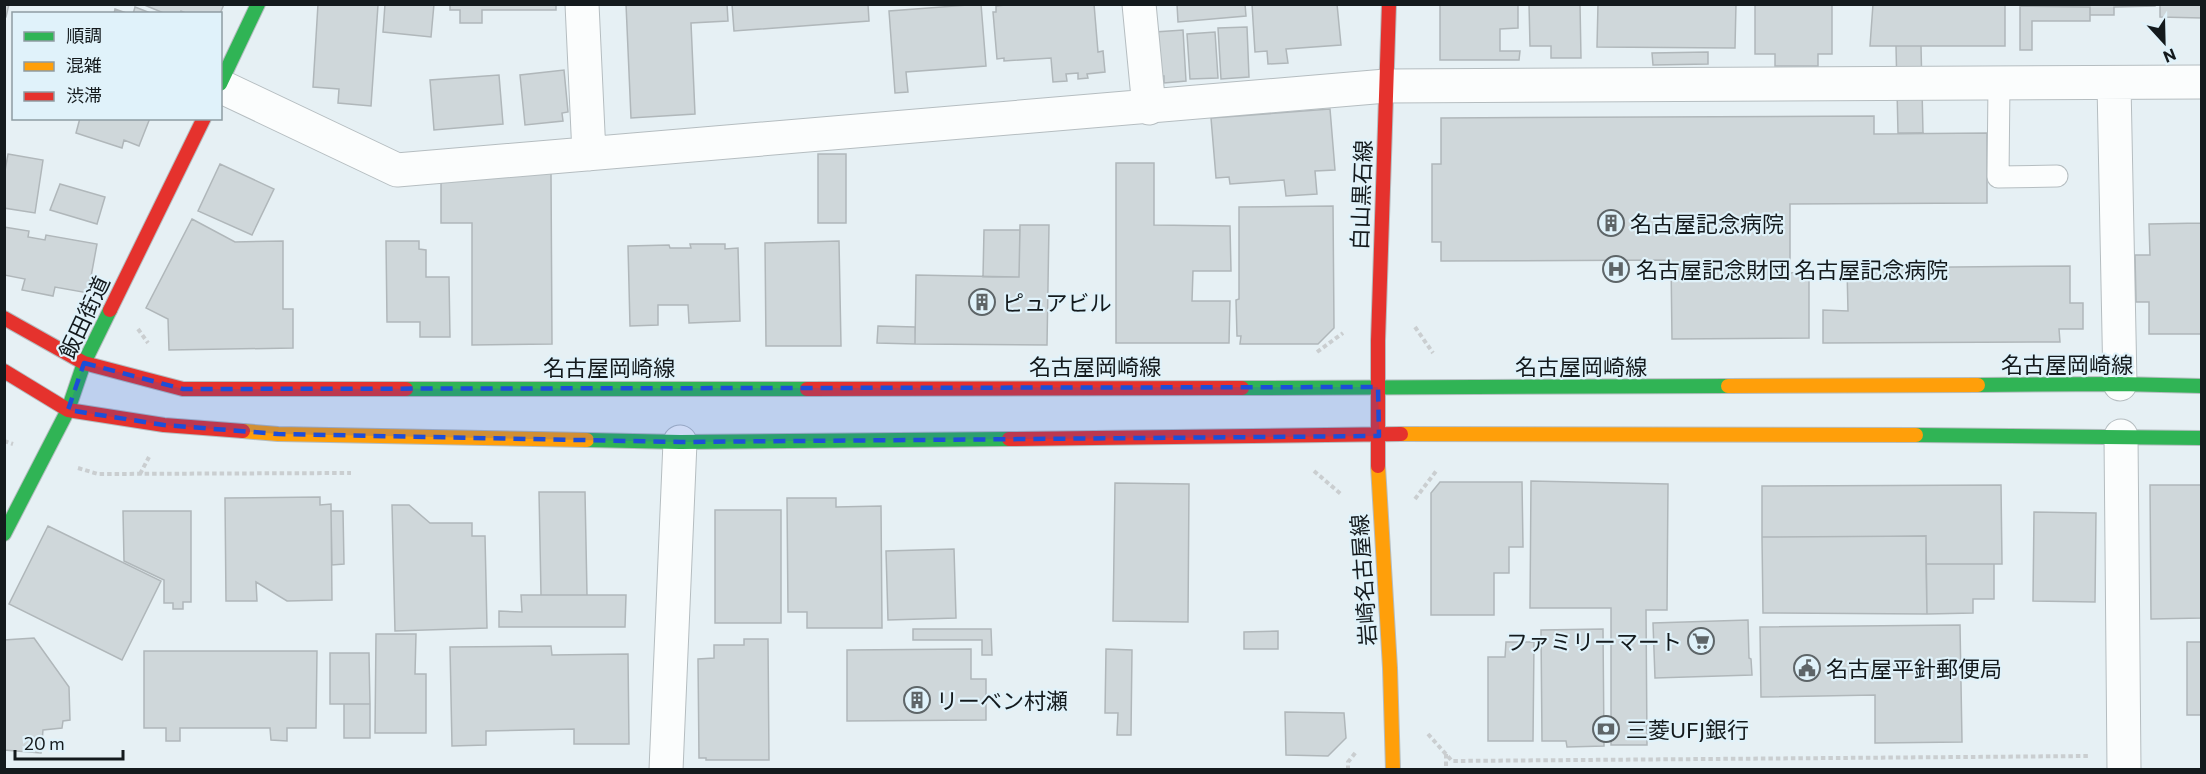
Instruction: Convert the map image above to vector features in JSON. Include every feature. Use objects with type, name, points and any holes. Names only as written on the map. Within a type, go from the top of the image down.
[{"type":"main road","points":[[222,81],[258,4]]},
{"type":"main road","name":"白山黒石線","points":[[1378,387],[1389,4]]},
{"type":"main road","name":"飯田街道","points":[[4,534],[68,410],[84,363],[203,120]]},
{"type":"main road","name":"名古屋岡崎線","points":[[4,318],[84,363],[183,389],[2120,384],[2202,386]]},
{"type":"main road","points":[[4,371],[68,410],[164,425],[278,434],[680,442],[1379,436],[2121,436],[2202,438]]},
{"type":"main road","name":"岩崎名古屋線","points":[[1378,387],[1378,488],[1390,668],[1393,770]]},
{"type":"street","points":[[582,4],[589,154]]},
{"type":"street","points":[[1139,4],[1149,108]]},
{"type":"street","points":[[222,86],[397,170],[1149,108],[1386,86],[2202,82]]},
{"type":"street","points":[[2114,84],[2120,384]]},
{"type":"street","points":[[2112,763],[2121,436]]},
{"type":"street","points":[[666,770],[680,442]]},
{"type":"lane","points":[[1999,84],[1998,177],[2057,176]]},
{"type":"path","points":[[1411,323],[1432,353],[1444,353]]},
{"type":"path","points":[[1311,356],[1344,333]]},
{"type":"path","points":[[1416,342],[1425,342]]},
{"type":"path","points":[[140,474],[153,448]]},
{"type":"path","points":[[1415,508],[1415,497],[1440,466]]},
{"type":"path","points":[[1312,470],[1347,500]]},
{"type":"path","points":[[1416,486],[1424,486]]},
{"type":"path","points":[[1427,732],[1452,761],[2112,763]]},
{"type":"path","points":[[1348,770],[1348,762],[1363,745]]},
{"type":"path","points":[[1446,753],[1446,768]]},
{"type":"highlighted area","points":[[84,363],[183,389],[1378,387],[1379,436],[680,442],[278,434],[164,425],[68,410]]},
{"type":"building","points":[[4,4],[9,4],[6,17],[4,17]]},
{"type":"building","points":[[142,4],[224,4],[221,12],[161,12]]},
{"type":"building","points":[[318,4],[378,5],[371,106],[338,103],[339,89],[313,87]]},
{"type":"building","points":[[385,4],[434,4],[431,37],[383,32]]},
{"type":"building","points":[[450,4],[556,4],[556,10],[482,10],[482,23],[460,23],[460,10],[450,10]]},
{"type":"building","points":[[626,4],[727,4],[728,21],[691,23],[695,114],[631,118]]},
{"type":"building","points":[[732,4],[868,4],[869,21],[734,31]]},
{"type":"building","points":[[981,4],[986,66],[906,72],[908,92],[895,93],[889,11]]},
{"type":"building","points":[[1094,4],[1098,52],[1103,51],[1105,72],[1087,74],[1088,78],[1078,79],[1078,73],[1066,74],[1067,81],[1053,82],[1051,58],[1004,61],[1004,58],[997,59],[993,12],[996,12],[996,6]]},
{"type":"building","points":[[1177,4],[1245,4],[1246,16],[1178,22]]},
{"type":"building","points":[[1252,4],[1337,4],[1341,45],[1286,49],[1288,63],[1268,64],[1267,51],[1255,52]]},
{"type":"building","points":[[1440,4],[1518,4],[1518,28],[1500,29],[1500,51],[1520,51],[1519,60],[1440,60]]},
{"type":"building","points":[[1529,4],[1580,4],[1581,58],[1551,58],[1551,46],[1530,46]]},
{"type":"building","points":[[1598,4],[1736,4],[1735,48],[1597,47]]},
{"type":"building","points":[[1755,4],[1832,4],[1832,54],[1818,54],[1818,66],[1775,66],[1775,54],[1755,54]]},
{"type":"building","points":[[1873,4],[2005,4],[2005,46],[1870,46]]},
{"type":"building","points":[[2020,4],[2155,4],[2155,6],[2114,7],[2114,15],[2090,15],[2090,7],[2020,6]]},
{"type":"building","points":[[2160,4],[2202,4],[2202,18],[2160,17]]},
{"type":"building","points":[[2020,6],[2090,7],[2090,21],[2032,21],[2032,50],[2020,50]]},
{"type":"building","points":[[135,7],[148,12],[134,12]]},
{"type":"building","points":[[1247,27],[1249,77],[1221,79],[1218,28]]},
{"type":"building","points":[[1183,30],[1186,81],[1164,83],[1164,76],[1157,76],[1155,32]]},
{"type":"building","points":[[1215,32],[1218,78],[1190,79],[1187,34]]},
{"type":"building","points":[[1896,46],[1921,46],[1923,133],[1898,133]]},
{"type":"building","points":[[1708,52],[1708,64],[1653,65],[1652,53]]},
{"type":"building","points":[[564,70],[568,112],[562,113],[563,121],[525,125],[520,75]]},
{"type":"building","points":[[499,75],[503,124],[434,130],[430,80]]},
{"type":"building","points":[[1330,109],[1335,170],[1315,171],[1317,194],[1286,196],[1284,180],[1230,184],[1229,177],[1216,178],[1211,118]]},
{"type":"building","name":"名古屋記念財団 名古屋記念病院","points":[[1874,116],[1874,134],[1987,133],[1987,203],[1790,204],[1790,273],[1809,272],[1809,338],[1672,339],[1671,260],[1441,261],[1441,242],[1432,242],[1432,164],[1441,164],[1441,118]]},
{"type":"building","points":[[79,120],[149,120],[139,146],[124,140],[122,148],[76,133]]},
{"type":"building","points":[[8,154],[43,160],[35,213],[4,208],[4,176]]},
{"type":"building","points":[[818,154],[846,154],[846,223],[818,223]]},
{"type":"building","points":[[1116,163],[1154,163],[1154,225],[1230,226],[1231,271],[1193,271],[1192,301],[1230,301],[1229,343],[1116,343]]},
{"type":"building","points":[[220,164],[274,189],[252,235],[198,211]]},
{"type":"building","points":[[441,173],[551,173],[552,344],[472,345],[472,223],[441,223]]},
{"type":"building","points":[[60,184],[105,197],[97,224],[50,210]]},
{"type":"building","points":[[1333,206],[1334,328],[1318,344],[1240,344],[1241,336],[1237,336],[1236,300],[1239,299],[1239,207]]},
{"type":"building","points":[[2201,216],[2202,334],[2149,334],[2149,302],[2136,302],[2135,255],[2150,255],[2149,224],[2201,223]]},
{"type":"building","points":[[192,219],[235,242],[283,241],[283,309],[293,309],[293,348],[169,350],[168,319],[146,308]]},
{"type":"building","name":"ピュアビル","points":[[1020,225],[1049,225],[1047,345],[915,344],[916,275],[1019,277]]},
{"type":"building","points":[[4,227],[29,231],[28,237],[45,240],[46,235],[97,244],[88,293],[55,287],[53,296],[22,290],[25,279],[4,275]]},
{"type":"building","points":[[984,230],[1020,230],[1019,277],[983,277]]},
{"type":"building","points":[[386,241],[419,241],[419,249],[426,250],[426,277],[449,277],[450,337],[420,337],[420,322],[387,322]]},
{"type":"building","points":[[839,241],[841,346],[766,346],[765,243]]},
{"type":"building","points":[[690,244],[725,244],[725,249],[738,248],[740,321],[689,323],[688,305],[658,305],[658,325],[630,326],[628,246],[669,245],[670,248],[691,248]]},
{"type":"building","points":[[2070,266],[2070,303],[2083,303],[2083,329],[2059,329],[2060,342],[1823,343],[1823,310],[1848,311],[1847,268]]},
{"type":"building","points":[[878,326],[915,327],[915,344],[877,343]]},
{"type":"building","points":[[1531,481],[1668,484],[1667,610],[1646,610],[1647,745],[1611,745],[1611,608],[1530,608]]},
{"type":"building","points":[[1440,482],[1522,482],[1523,547],[1509,547],[1509,573],[1494,573],[1494,615],[1431,615],[1431,493]]},
{"type":"building","points":[[1115,483],[1189,484],[1188,622],[1113,621]]},
{"type":"building","points":[[2001,485],[2002,564],[1926,564],[1926,536],[1762,537],[1762,486]]},
{"type":"building","points":[[2150,485],[2202,485],[2202,618],[2151,619]]},
{"type":"building","points":[[539,492],[585,492],[587,595],[541,595]]},
{"type":"building","points":[[320,497],[320,505],[331,504],[332,600],[287,601],[256,582],[257,601],[226,601],[225,498]]},
{"type":"building","points":[[787,498],[836,498],[836,507],[881,506],[882,628],[807,628],[807,612],[788,612]]},
{"type":"building","points":[[392,505],[409,505],[430,523],[472,523],[472,536],[485,536],[487,628],[395,631]]},
{"type":"building","points":[[715,510],[781,510],[781,623],[715,623]]},
{"type":"building","points":[[123,511],[191,511],[191,602],[183,602],[183,609],[173,609],[173,603],[164,603],[164,580],[124,561]]},
{"type":"building","points":[[331,511],[343,511],[344,564],[332,565]]},
{"type":"building","points":[[2034,512],[2096,513],[2095,602],[2033,601]]},
{"type":"building","points":[[48,526],[161,581],[122,660],[9,604]]},
{"type":"building","points":[[1926,536],[1927,614],[1763,613],[1762,537]]},
{"type":"building","points":[[954,549],[956,618],[888,620],[886,551]]},
{"type":"building","points":[[1926,564],[1994,564],[1994,599],[1973,599],[1973,613],[1927,614]]},
{"type":"building","points":[[521,595],[626,595],[625,627],[499,627],[499,611],[522,612]]},
{"type":"building","name":"ファミリーマート","points":[[1748,620],[1752,675],[1655,678],[1653,623]]},
{"type":"building","points":[[1960,625],[1962,742],[1875,743],[1875,695],[1761,697],[1760,627]]},
{"type":"building","points":[[913,629],[991,629],[992,655],[982,655],[982,640],[913,640]]},
{"type":"building","points":[[1603,629],[1604,746],[1567,747],[1566,741],[1542,741],[1541,630]]},
{"type":"building","points":[[1278,631],[1278,649],[1244,649],[1244,632]]},
{"type":"building","points":[[376,634],[416,634],[415,674],[426,674],[426,733],[375,733]]},
{"type":"building","points":[[34,638],[69,687],[70,720],[63,721],[62,728],[43,730],[41,753],[4,750],[4,640]]},
{"type":"building","points":[[744,639],[768,639],[769,760],[699,758],[698,659],[714,658],[714,645],[744,645]]},
{"type":"building","points":[[1506,642],[1534,642],[1533,741],[1488,741],[1488,657],[1505,657]]},
{"type":"building","points":[[2187,642],[2202,642],[2202,715],[2187,715]]},
{"type":"building","points":[[551,646],[552,655],[628,654],[629,744],[574,744],[574,729],[486,731],[486,745],[452,746],[450,647]]},
{"type":"building","name":"リーベン村瀬","points":[[971,649],[971,679],[986,679],[986,720],[847,721],[847,650]]},
{"type":"building","points":[[1106,649],[1132,650],[1131,735],[1117,735],[1118,713],[1105,713]]},
{"type":"building","points":[[144,651],[317,651],[316,728],[287,728],[287,741],[271,740],[270,728],[180,728],[180,741],[166,741],[166,728],[144,728]]},
{"type":"building","points":[[330,653],[369,653],[370,704],[330,704]]},
{"type":"building","points":[[344,704],[370,704],[370,738],[344,738]]},
{"type":"building","points":[[1285,712],[1344,713],[1346,738],[1328,756],[1286,755]]},
{"type":"traffic: fast","points":[[222,80],[258,4]]},
{"type":"traffic: fast","points":[[4,534],[68,410],[84,363],[110,310]]},
{"type":"traffic: fast","points":[[1978,385],[2202,386]]},
{"type":"traffic: fast","points":[[1242,388],[1728,386]]},
{"type":"traffic: fast","points":[[406,389],[807,389]]},
{"type":"traffic: fast","points":[[1916,435],[2202,438]]},
{"type":"traffic: fast","points":[[587,440],[680,442],[1009,439]]},
{"type":"traffic: slow","points":[[1728,386],[1978,385]]},
{"type":"traffic: slow","points":[[243,431],[278,434],[587,440]]},
{"type":"traffic: slow","points":[[1401,434],[1916,435]]},
{"type":"traffic: slow","points":[[1378,466],[1390,668],[1393,770]]},
{"type":"traffic: jam","points":[[1378,466],[1378,341],[1389,4]]},
{"type":"traffic: jam","points":[[110,310],[203,120]]},
{"type":"traffic: jam","points":[[4,318],[84,363],[183,389],[406,389]]},
{"type":"traffic: jam","points":[[4,371],[68,410],[164,425],[243,431]]},
{"type":"traffic: jam","points":[[807,389],[1242,388]]},
{"type":"traffic: jam","points":[[1009,439],[1401,434]]},
{"type":"place","name":"名古屋記念病院","points":[[1611,223]]},
{"type":"place","name":"名古屋記念財団 名古屋記念病院","points":[[1616,269]]},
{"type":"place","name":"ピュアビル","points":[[982,302]]},
{"type":"place","name":"ファミリーマート","points":[[1701,641]]},
{"type":"place","name":"名古屋平針郵便局","points":[[1807,668]]},
{"type":"place","name":"リーベン村瀬","points":[[917,700]]},
{"type":"place","name":"三菱UFJ銀行","points":[[1606,729]]}]
